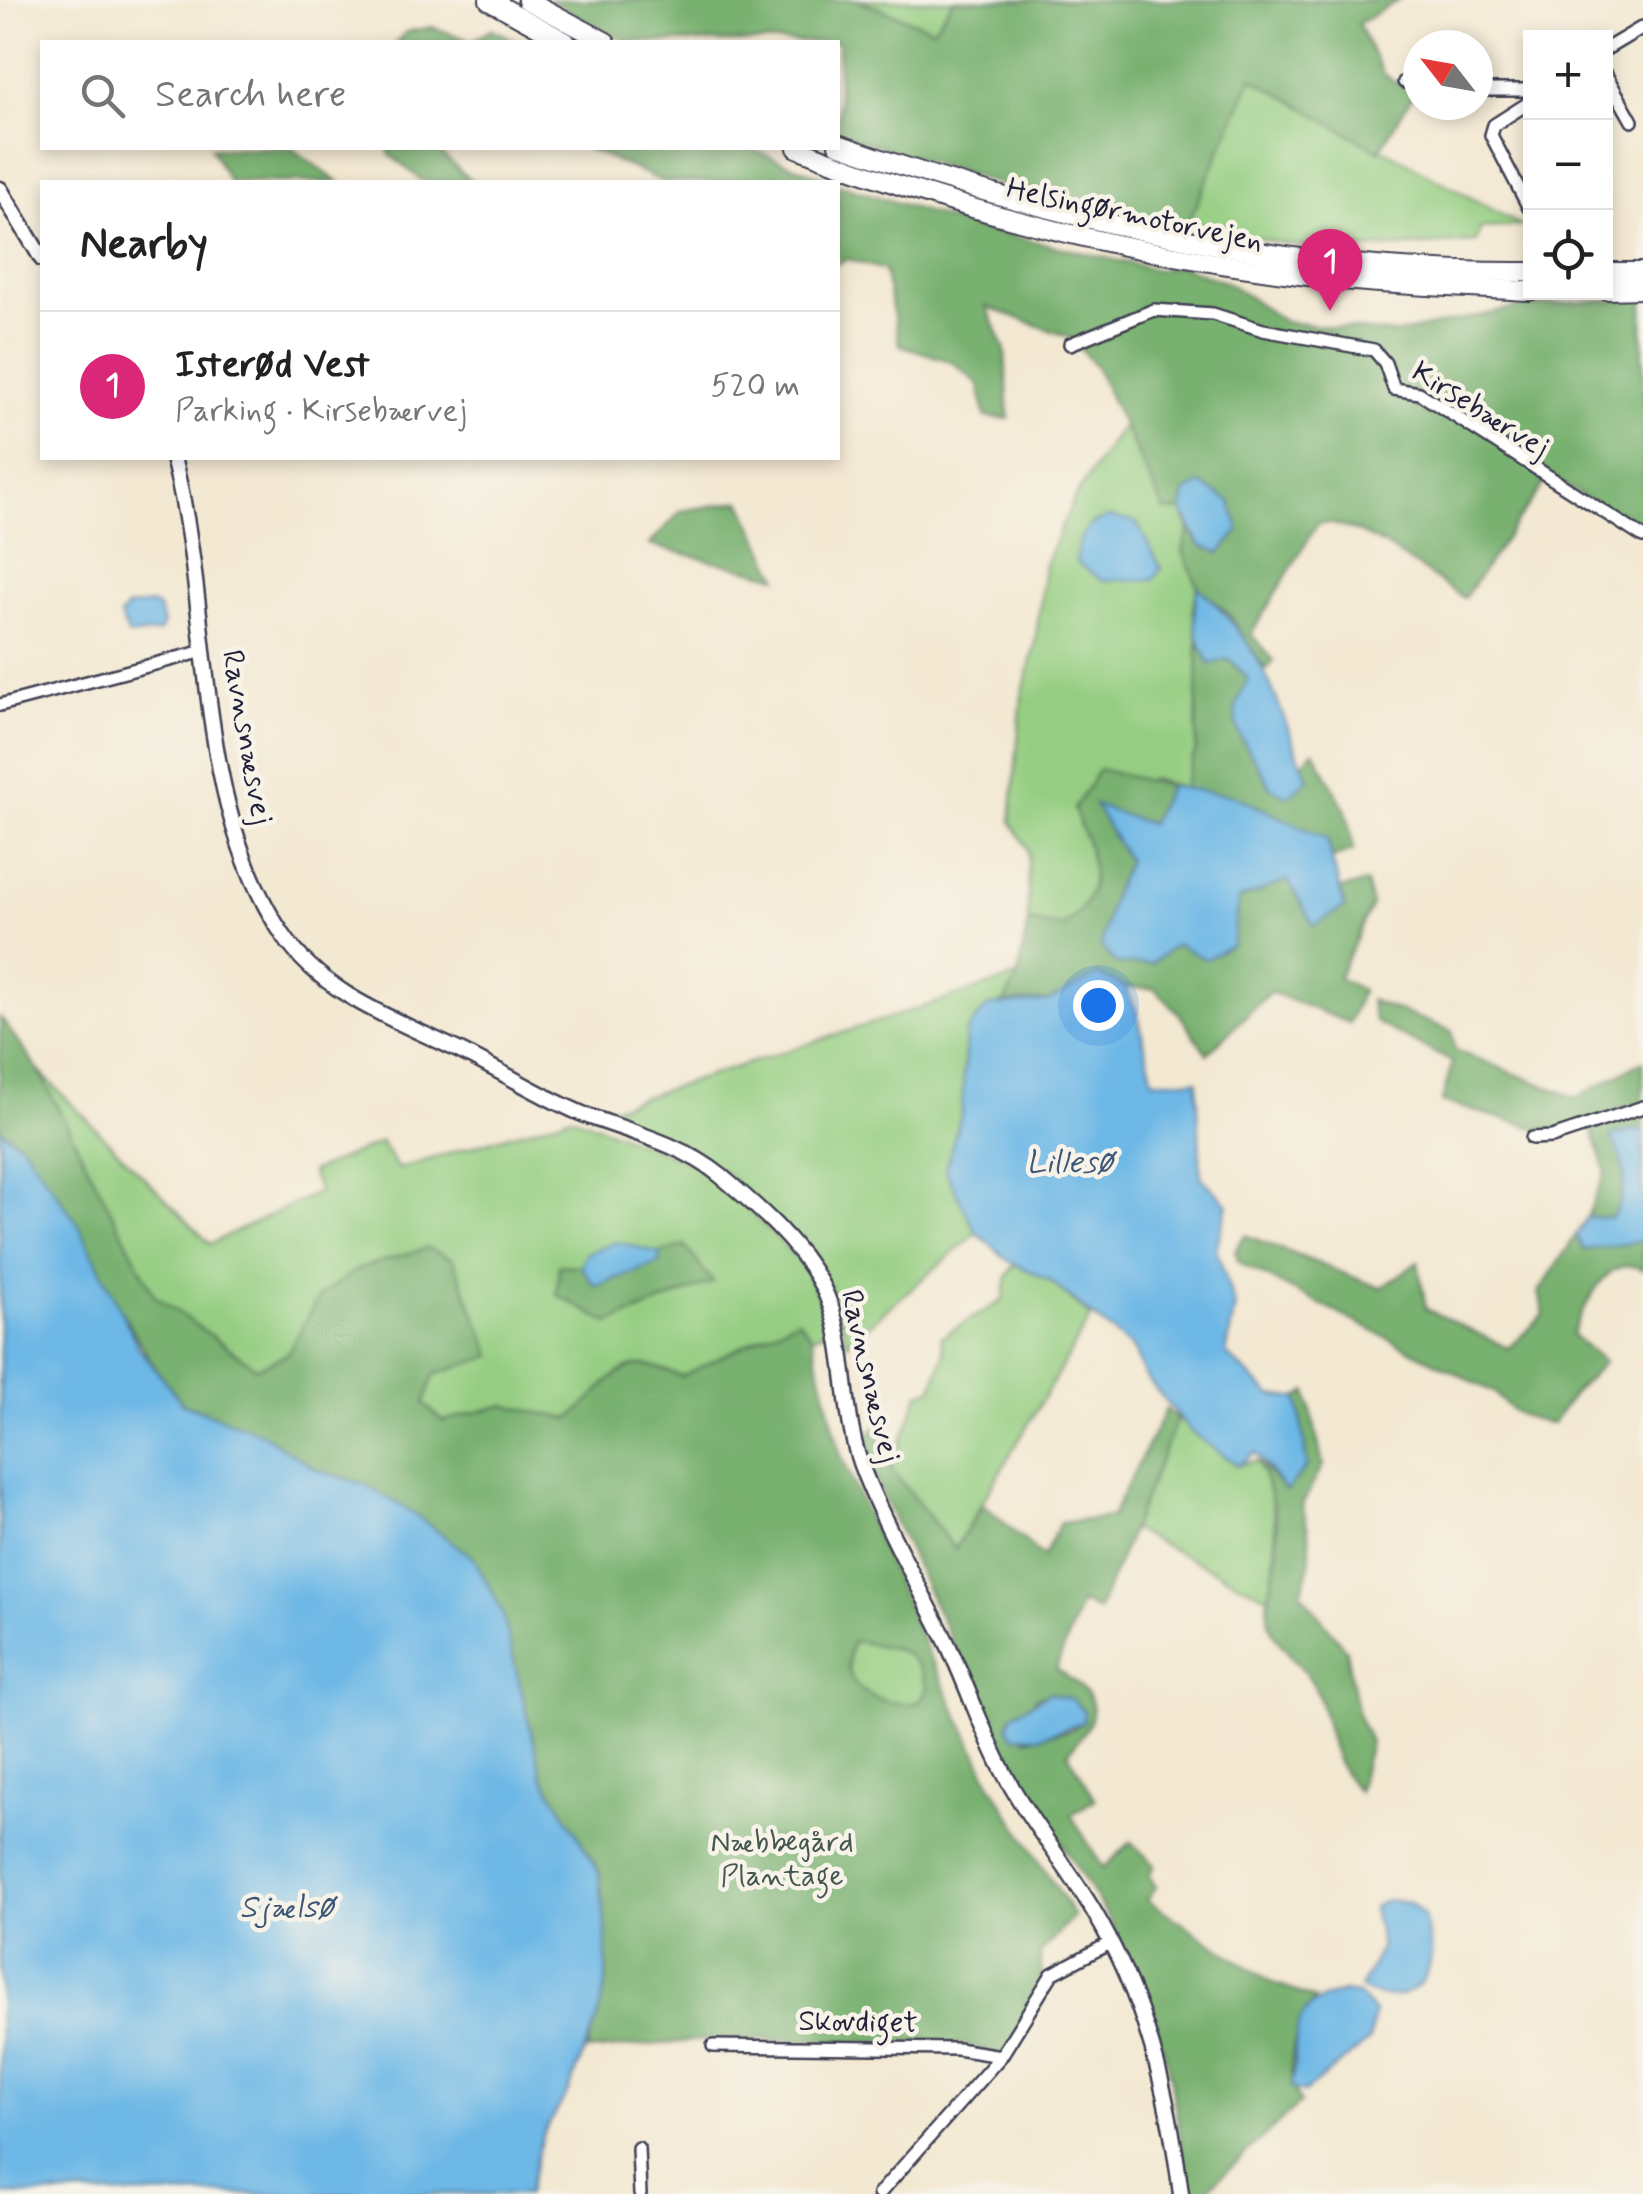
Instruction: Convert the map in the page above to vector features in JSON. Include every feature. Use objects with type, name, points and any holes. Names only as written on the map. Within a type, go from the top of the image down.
[{"type":"highway","points":[[489,0],[562,40]]},
{"type":"highway","points":[[527,0],[602,40]]},
{"type":"highway","name":"Helsingørmotorvejen","points":[[840,145],[974,189],[1192,240],[1370,264],[1523,272]]},
{"type":"highway","name":"Helsingørmotorvejen","points":[[803,150],[998,214],[1166,254],[1334,279],[1523,291]]},
{"type":"highway","points":[[1613,272],[1643,272]]},
{"type":"highway","points":[[1613,290],[1643,289]]},
{"type":"main road","points":[[0,189],[40,256]]},
{"type":"main road","name":"Ravnsnæsvej","points":[[172,460],[236,835],[261,898],[285,940],[316,972],[354,1000],[578,1112],[690,1155],[718,1174],[810,1262],[836,1325],[845,1410],[864,1474],[1001,1768],[1132,1985],[1164,2080],[1181,2194]]},
{"type":"street","points":[[1613,45],[1643,27]]},
{"type":"street","points":[[1613,87],[1632,121]]},
{"type":"street","points":[[1493,92],[1523,91]]},
{"type":"street","points":[[1523,106],[1494,125],[1491,134],[1523,196]]},
{"type":"street","name":"Kirsebærvej","points":[[1070,344],[1154,310],[1213,314],[1263,330],[1374,350],[1385,363],[1394,389],[1419,393],[1643,537]]},
{"type":"street","points":[[0,705],[204,651]]},
{"type":"street","points":[[1532,1138],[1552,1137],[1643,1107]]},
{"type":"street","points":[[879,2194],[1001,2056],[1052,1974],[1110,1943]]},
{"type":"street","name":"Skovdiget","points":[[713,2046],[957,2048],[1001,2056]]},
{"type":"street","points":[[638,2148],[640,2194]]},
{"type":"green space","points":[[548,0],[857,0],[933,29],[954,0],[1399,0],[1358,24],[1383,74],[1403,86],[1403,111],[1379,151],[1252,78],[1187,225],[1011,188],[840,134],[840,40],[624,40]]},
{"type":"green space","points":[[858,0],[954,0],[934,29]]},
{"type":"green space","points":[[432,27],[469,40],[398,40],[406,32]]},
{"type":"green space","points":[[492,29],[515,40],[474,40]]},
{"type":"green space","points":[[1252,77],[1522,226],[1481,228],[1476,242],[1364,249],[1297,246],[1187,225]]},
{"type":"green space","points":[[212,150],[294,150],[335,180],[228,180]]},
{"type":"green space","points":[[389,150],[437,150],[471,180],[421,180]]},
{"type":"green space","points":[[591,150],[754,150],[829,180],[659,180]]},
{"type":"green space","points":[[840,185],[973,227],[1158,270],[1179,265],[1230,284],[1285,322],[1396,334],[1525,306],[1643,298],[1643,532],[1549,476],[1464,598],[1373,539],[1335,524],[1318,523],[1251,634],[1274,661],[1266,670],[1228,613],[1198,587],[1183,551],[1189,529],[1200,545],[1220,553],[1239,531],[1185,492],[1182,510],[1165,511],[1094,364],[1069,337],[987,307],[1005,350],[1009,419],[985,417],[979,385],[953,362],[900,345],[884,270],[848,259],[840,263]]},
{"type":"green space","points":[[1123,425],[1165,510],[1182,510],[1189,529],[1183,551],[1198,587],[1193,608],[1198,643],[1196,750],[1183,788],[1152,779],[1074,809],[1091,857],[1092,887],[1087,901],[1062,927],[1028,921],[1028,849],[1011,821],[1022,695],[1035,645],[1045,564],[1076,495]]},
{"type":"green space","points":[[741,501],[778,577],[649,545],[681,511]]},
{"type":"green space","points":[[1198,643],[1210,663],[1228,659],[1248,678],[1237,704],[1238,729],[1270,787],[1308,779],[1302,764],[1314,751],[1346,811],[1354,850],[1332,858],[1327,839],[1183,788],[1196,750]]},
{"type":"green space","points":[[1099,769],[1169,786],[1150,824],[1096,806],[1128,861],[1112,897],[1151,964],[1176,944],[1232,945],[1238,900],[1288,880],[1344,907],[1340,889],[1366,883],[1372,905],[1338,978],[1362,990],[1349,1023],[1270,992],[1207,1054],[1178,1012],[1155,989],[1125,987],[1098,975],[1049,1001],[1004,1003],[1018,976],[1028,921],[1062,927],[1087,901],[1092,887],[1091,857],[1074,809]]},
{"type":"green space","points":[[1018,976],[1004,1003],[977,1018],[970,1031],[961,1117],[945,1170],[977,1233],[847,1343],[834,1295],[815,1262],[723,1171],[594,1113]]},
{"type":"green space","points":[[1370,1000],[1452,1031],[1455,1050],[1576,1098],[1643,1061],[1643,1102],[1552,1133],[1442,1102],[1452,1062],[1375,1022]]},
{"type":"green space","name":"Næbbegård Plantage","points":[[0,1017],[39,1071],[155,1296],[257,1368],[287,1354],[319,1296],[360,1268],[427,1248],[453,1259],[492,1356],[434,1375],[424,1404],[443,1421],[504,1405],[568,1419],[611,1379],[630,1367],[651,1366],[682,1376],[798,1319],[812,1337],[840,1453],[915,1625],[992,1786],[1074,1916],[1040,1954],[1044,1997],[1005,2057],[962,2044],[712,2039],[587,2051],[606,1983],[606,1929],[599,1872],[542,1775],[502,1612],[474,1558],[364,1484],[317,1471],[261,1433],[184,1404],[165,1385],[23,1146],[0,1129]],"holes":[[[853,1641],[891,1648],[909,1656],[927,1689],[920,1702],[876,1698],[854,1682],[848,1657]]]},
{"type":"green space","points":[[39,1071],[210,1244],[319,1192],[311,1172],[381,1142],[398,1169],[572,1116],[691,1162],[716,1178],[804,1265],[832,1329],[812,1337],[797,1319],[682,1376],[651,1366],[630,1367],[611,1379],[568,1419],[504,1405],[443,1422],[423,1404],[434,1375],[491,1355],[360,1268],[319,1296],[287,1355],[257,1368],[155,1296]]},
{"type":"green space","points":[[1643,1111],[1643,1131],[1632,1130],[1621,1195],[1612,1218],[1587,1217],[1606,1171],[1591,1128]]},
{"type":"green space","points":[[1245,1235],[1381,1288],[1418,1262],[1426,1309],[1508,1348],[1544,1315],[1539,1292],[1576,1235],[1584,1250],[1642,1240],[1643,1270],[1618,1268],[1590,1297],[1572,1334],[1604,1362],[1572,1395],[1553,1423],[1520,1415],[1495,1393],[1249,1268],[1238,1261],[1235,1251]]},
{"type":"green space","points":[[684,1245],[713,1282],[609,1323],[557,1295],[559,1265],[581,1266],[596,1286],[658,1263],[660,1253]]},
{"type":"green space","points":[[1015,1264],[1049,1280],[1091,1317],[955,1549],[891,1469],[919,1394],[933,1388],[944,1354],[941,1337],[1003,1300],[1007,1276]]},
{"type":"green space","points":[[1307,1391],[1323,1465],[1302,1505],[1310,1549],[1301,1592],[1346,1650],[1358,1716],[1370,1742],[1358,1791],[1340,1767],[1315,1688],[1274,1634],[1268,1618],[1278,1533],[1271,1496],[1257,1461],[1286,1491],[1307,1466],[1298,1398]]},
{"type":"green space","points":[[1166,1409],[1177,1419],[1098,1611],[1081,1603],[1056,1669],[1082,1689],[1092,1707],[1087,1727],[1068,1753],[1095,1799],[1071,1815],[1103,1868],[1131,1842],[1155,1865],[1149,1875],[1156,1887],[1147,1900],[1272,1983],[1315,1999],[1301,2022],[1293,2050],[1292,2078],[1300,2103],[1202,2194],[1189,2194],[1169,2067],[1149,2004],[1111,1922],[1004,1751],[874,1478],[861,1440],[876,1428],[891,1469],[955,1549],[983,1504],[1043,1557],[1060,1523],[1111,1517]],"holes":[[[1050,1693],[1071,1699],[1084,1711],[1083,1722],[1070,1730],[1026,1739],[1035,1698]]]},
{"type":"green space","points":[[1177,1419],[1237,1465],[1257,1461],[1270,1495],[1275,1528],[1269,1598],[1131,1529]]},
{"type":"green space","points":[[853,1641],[909,1656],[927,1689],[920,1702],[889,1702],[863,1692],[849,1672]]},
{"type":"water","points":[[1201,484],[1231,502],[1239,531],[1220,553],[1200,545],[1182,510],[1185,492]]},
{"type":"water","points":[[1109,517],[1136,522],[1161,568],[1153,580],[1102,580],[1076,562],[1084,532]]},
{"type":"water","points":[[1198,587],[1239,631],[1277,699],[1308,779],[1288,797],[1270,787],[1238,729],[1236,708],[1248,678],[1229,659],[1210,664],[1201,645],[1195,617]]},
{"type":"water","points":[[151,604],[159,608],[163,625],[159,632],[129,636],[120,616],[128,607]]},
{"type":"water","points":[[1169,786],[1235,796],[1327,839],[1344,907],[1314,926],[1288,880],[1238,900],[1232,945],[1206,959],[1176,944],[1151,964],[1116,964],[1101,946],[1112,897],[1128,861],[1095,805],[1150,824]]},
{"type":"water","name":"Lillesø","points":[[1098,975],[1125,987],[1137,1013],[1153,1080],[1197,1080],[1201,1177],[1228,1204],[1216,1249],[1235,1306],[1226,1354],[1271,1395],[1298,1398],[1307,1466],[1286,1491],[1255,1453],[1238,1465],[1191,1432],[1145,1376],[1133,1349],[1049,1280],[1009,1261],[977,1233],[945,1170],[962,1111],[966,1032],[988,1006],[1049,1001]]},
{"type":"water","name":"Sjælsø","points":[[0,1129],[23,1146],[78,1224],[139,1348],[183,1404],[261,1433],[317,1470],[364,1484],[411,1512],[474,1558],[502,1612],[542,1775],[599,1872],[606,1929],[606,1983],[597,2020],[568,2092],[542,2136],[527,2194],[0,2194]]},
{"type":"water","points":[[1643,1131],[1643,1241],[1584,1250],[1576,1235],[1587,1217],[1612,1218],[1621,1197],[1623,1168],[1611,1137]]},
{"type":"water","points":[[616,1242],[660,1253],[659,1263],[595,1286],[581,1266],[587,1253]]},
{"type":"water","points":[[1049,1693],[1071,1699],[1084,1711],[1083,1722],[1039,1737],[1013,1736],[1008,1727],[1012,1715]]},
{"type":"water","points":[[1387,1900],[1410,1903],[1424,1916],[1431,1946],[1423,1980],[1394,1997],[1360,1988],[1381,1948],[1373,1907]]},
{"type":"water","points":[[1343,1992],[1357,1994],[1374,2012],[1369,2041],[1304,2092],[1291,2088],[1302,2016],[1324,1999]]},
{"type":"place","name":"Isterød Vest","points":[[1330,311]]}]
